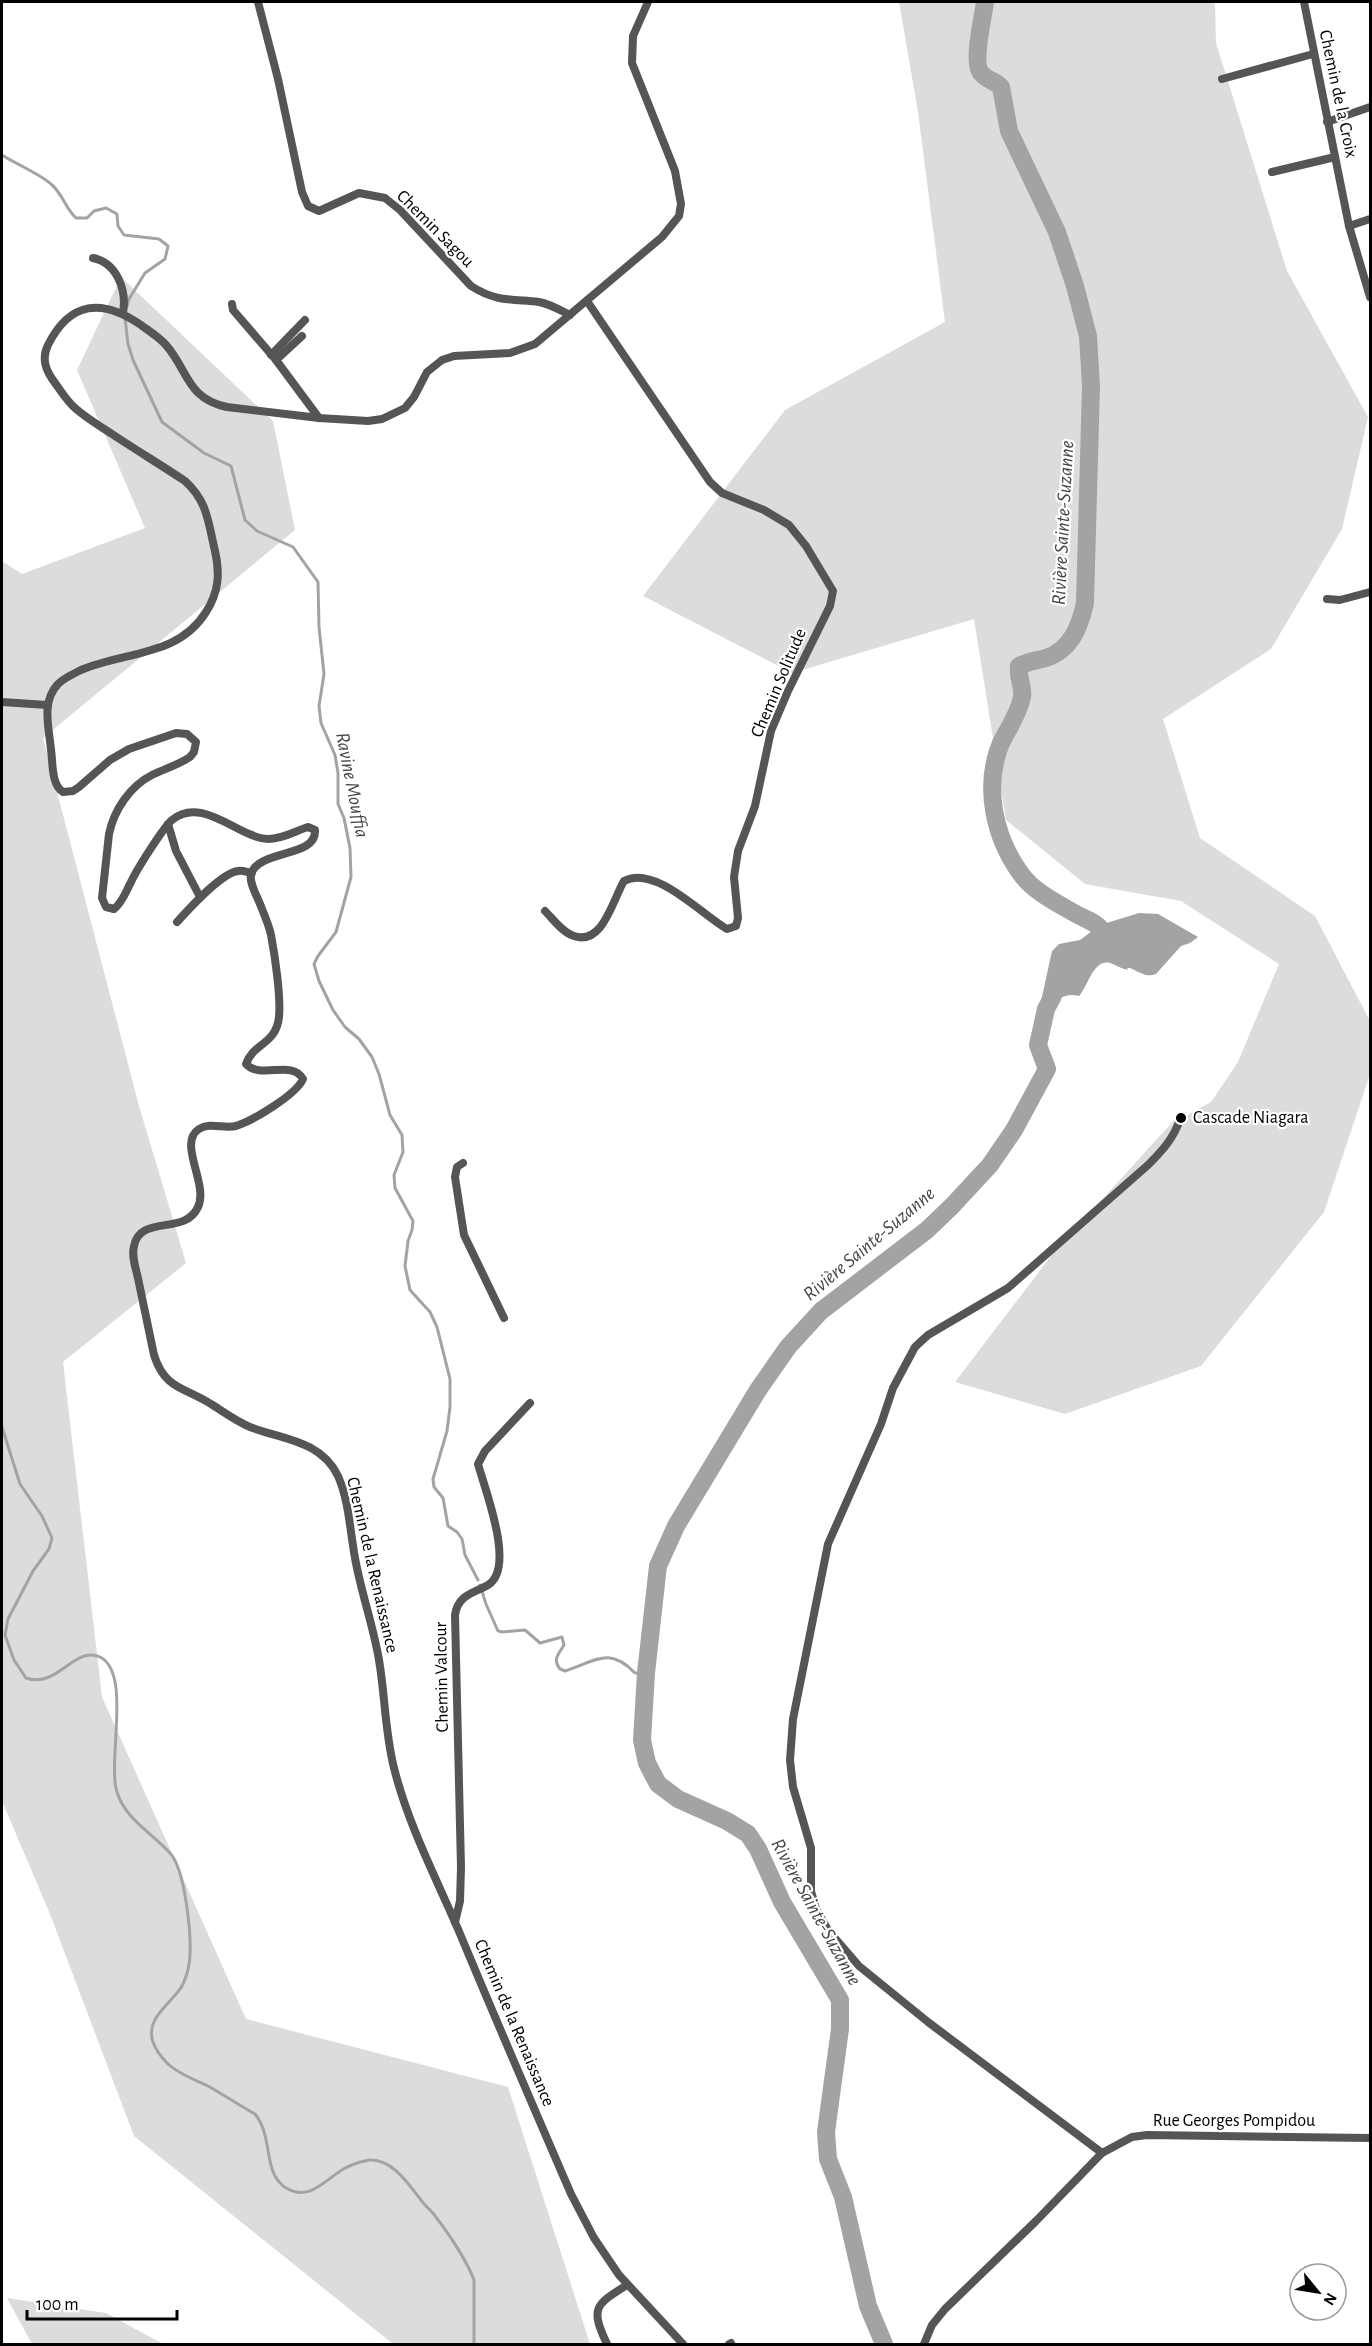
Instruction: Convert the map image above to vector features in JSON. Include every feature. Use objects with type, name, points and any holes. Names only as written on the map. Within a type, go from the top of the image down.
[{"type":"street","name":"Chemin Sagou","points":[[258,2],[278,79],[302,192],[308,206],[319,211],[359,193],[385,198],[400,210],[471,286],[485,295],[501,300],[540,302],[570,315]]},
{"type":"street","points":[[177,922],[200,897],[231,873],[239,871],[252,873],[261,862],[306,846],[314,838],[315,830],[308,827],[287,836],[269,839],[258,837],[214,817],[192,813],[175,818],[168,824],[131,880],[119,905],[114,909],[106,907],[102,898],[109,834],[118,810],[143,780],[190,757],[194,752],[196,742],[187,734],[176,733],[129,749],[110,759],[79,788],[68,793],[63,792],[56,786],[47,705],[52,692],[60,682],[71,675],[91,666],[157,650],[177,641],[195,627],[214,599],[218,583],[217,560],[206,509],[196,492],[185,481],[79,412],[53,380],[45,365],[46,350],[51,340],[73,313],[81,309],[96,307],[123,313],[166,344],[192,387],[208,401],[227,407],[319,418],[368,421],[389,417],[410,403],[427,372],[442,360],[454,356],[502,354],[535,344],[662,237],[679,216],[681,204],[675,171],[632,63],[633,36],[648,2]]},
{"type":"street","name":"Chemin de la Croix","points":[[1304,2],[1349,226],[1371,297]]},
{"type":"street","points":[[1222,80],[1313,54]]},
{"type":"street","points":[[1327,122],[1371,107]]},
{"type":"street","points":[[1272,172],[1335,157]]},
{"type":"street","points":[[1349,226],[1371,219]]},
{"type":"street","points":[[93,258],[106,263],[117,278],[124,295],[123,313]]},
{"type":"street","name":"Chemin Solitude","points":[[545,911],[574,936],[584,938],[602,927],[624,881],[635,878],[675,890],[727,929],[736,926],[738,918],[734,877],[738,851],[755,806],[771,731],[830,606],[833,591],[806,546],[789,525],[764,510],[722,493],[710,482],[587,301]]},
{"type":"street","points":[[232,304],[233,310],[319,418]]},
{"type":"street","points":[[273,358],[305,320]]},
{"type":"street","points":[[273,358],[302,336]]},
{"type":"street","points":[[1327,599],[1340,600],[1371,592]]},
{"type":"street","points":[[2,702],[47,705]]},
{"type":"street","points":[[168,824],[176,851],[200,897]]},
{"type":"street","name":"Chemin de la Renaissance","points":[[252,873],[250,880],[271,933],[280,1007],[275,1033],[265,1045],[255,1051],[246,1064],[258,1071],[291,1071],[299,1074],[303,1079],[295,1091],[287,1097],[244,1122],[236,1125],[207,1126],[198,1130],[193,1135],[191,1144],[202,1192],[199,1206],[190,1218],[183,1222],[143,1230],[137,1235],[133,1253],[154,1354],[158,1367],[174,1386],[210,1403],[249,1427],[297,1440],[330,1463],[338,1476],[346,1501],[357,1570],[378,1657],[393,1767],[417,1834],[571,2194],[602,2252],[627,2285],[683,2344]]},
{"type":"street","points":[[924,2344],[932,2325],[945,2309],[1036,2221],[1102,2152],[928,2022],[868,1973],[828,1930],[816,1909],[811,1891],[811,1848],[793,1787],[790,1760],[792,1719],[828,1544],[881,1424],[893,1388],[915,1347],[928,1335],[1008,1288],[1148,1165],[1164,1149],[1180,1119]]},
{"type":"street","points":[[463,1163],[457,1167],[455,1177],[464,1235],[504,1318]]},
{"type":"street","name":"Chemin Valcour","points":[[455,1922],[460,1901],[461,1867],[455,1615],[461,1599],[490,1584],[499,1569],[497,1532],[478,1464],[485,1451],[530,1403]]},
{"type":"street","name":"Rue Georges Pompidou","points":[[1102,2152],[1132,2138],[1147,2135],[1371,2138]]},
{"type":"street","points":[[607,2344],[597,2319],[599,2306],[604,2300],[627,2285]]},
{"type":"shaded area","points":[[899,2],[1215,2],[1216,43],[1287,271],[1368,417],[1342,529],[1271,649],[1163,719],[1200,838],[1315,916],[1370,1021],[1370,1074],[1324,1212],[1201,1366],[1065,1414],[955,1382],[1051,1256],[1176,1118],[1180,1119],[1211,1102],[1238,1062],[1279,964],[1181,901],[1085,884],[1006,820],[974,619],[792,673],[643,596],[785,410],[945,322],[918,112]]},
{"type":"shaded area","points":[[121,277],[273,421],[295,530],[43,738],[139,1106],[186,1263],[63,1362],[102,1697],[246,2019],[508,2087],[590,2344],[393,2344],[134,2136],[50,1914],[2,1801],[2,561],[22,574],[145,528],[77,370]]},
{"type":"shaded area","points":[[1139,913],[1158,914],[1198,937],[1181,946],[1156,974],[1146,975],[1110,963],[1099,965],[1079,996],[1067,995],[1055,1003],[1045,1017],[1038,1015],[1052,951],[1059,944],[1080,940],[1100,925]]},
{"type":"shaded area","points":[[7,2298],[106,2313],[163,2344],[32,2344]]},
{"type":"waterway","name":"Rivière Sainte-Suzanne","points":[[985,2],[978,50],[979,67],[983,75],[1001,87],[1009,131],[1057,232],[1075,286],[1088,336],[1091,386],[1085,603],[1077,628],[1062,649],[1046,658],[1019,666],[1021,703],[1001,743],[996,759],[992,794],[994,811],[1004,844],[1021,874],[1046,897],[1098,926],[1104,935],[1103,950]]},
{"type":"waterway","name":"Ravine Mouffia","points":[[2,155],[51,184],[76,218],[87,218],[94,211],[106,208],[117,214],[118,226],[124,235],[159,239],[168,246],[165,259],[145,273],[127,306]]},
{"type":"waterway","name":"Ravine Mouffia","points":[[125,318],[128,344],[133,360],[162,422],[204,453],[231,466],[245,520],[257,531],[293,547],[318,582],[319,627],[324,674],[319,706],[321,723],[335,755],[338,773],[338,804],[344,818],[350,848],[351,877],[336,932],[314,964],[319,981],[333,1010],[372,1057],[390,1115],[402,1135],[403,1152],[394,1175],[395,1188],[413,1221],[405,1266],[410,1290],[430,1312],[437,1327],[450,1379],[447,1431],[433,1479],[434,1487],[443,1498],[448,1526],[462,1539],[465,1555],[478,1580]]},
{"type":"waterway","name":"Rivière Sainte-Suzanne","points":[[884,2344],[868,2306],[843,2197],[828,2159],[826,2132],[840,2029],[840,2000],[782,1902],[758,1849],[748,1834],[727,1821],[678,1799],[658,1784],[647,1763],[642,1740],[646,1673],[658,1566],[676,1526],[758,1390],[788,1347],[821,1311],[927,1230],[990,1165],[1014,1130],[1047,1069],[1038,1045],[1046,1009],[1053,996]]},
{"type":"waterway","points":[[2,1427],[20,1484],[42,1516],[52,1538],[49,1549],[33,1571],[8,1619],[5,1635],[14,1660],[26,1678],[37,1680],[47,1678],[74,1661],[91,1655],[100,1657],[110,1666],[115,1680],[117,1699],[115,1760],[117,1792],[126,1810],[170,1853],[180,1872],[189,1931],[189,1963],[182,1986],[159,2013],[152,2026],[151,2034],[159,2054],[177,2071],[208,2086],[255,2114],[261,2123],[274,2173],[286,2188],[301,2193],[308,2192],[346,2168],[369,2160],[385,2163],[399,2174],[442,2225],[457,2247],[474,2280],[474,2344]]},
{"type":"waterway","name":"Ravine Mouffia","points":[[480,1585],[498,1631],[525,1630],[540,1643],[562,1637],[564,1645],[556,1659],[560,1669],[565,1671],[594,1660],[610,1658],[626,1665],[635,1673],[646,1673]]},
{"type":"place","name":"Cascade Niagara","points":[[1181,1118]]}]
